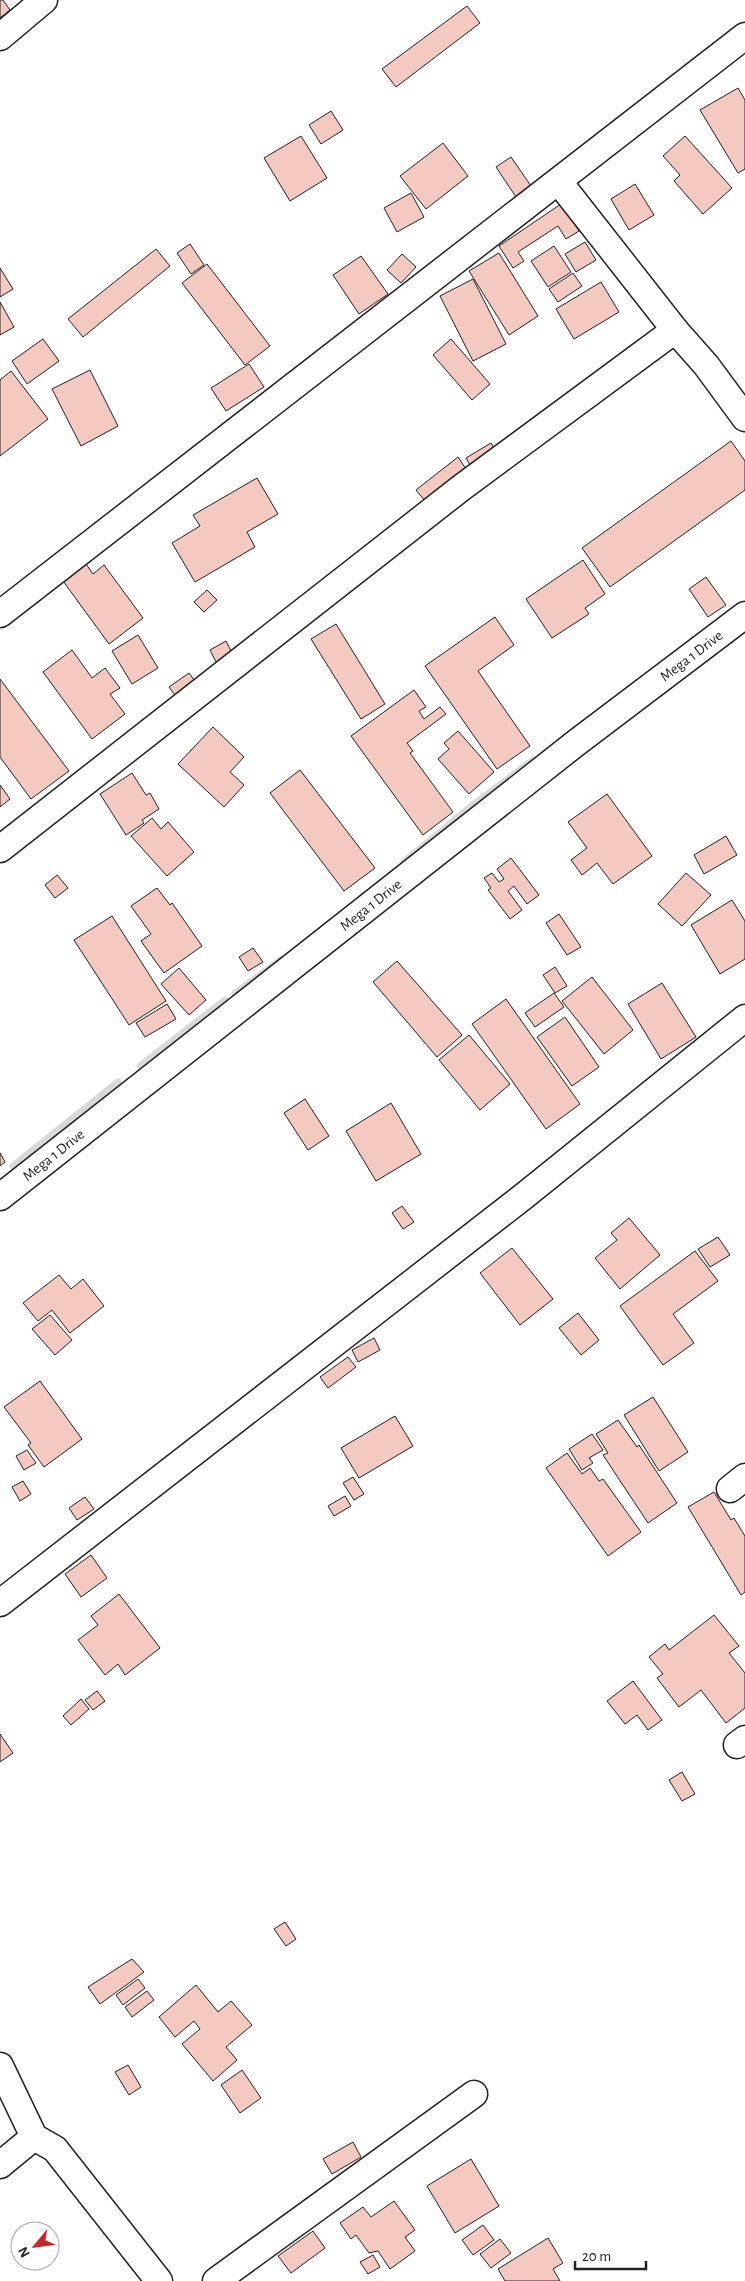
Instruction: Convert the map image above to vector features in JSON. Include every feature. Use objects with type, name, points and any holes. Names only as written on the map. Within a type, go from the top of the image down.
[{"type":"street","points":[[0,37],[44,0]]},
{"type":"street","points":[[0,614],[745,36]]},
{"type":"street","points":[[559,182],[675,330],[706,365],[745,418]]},
{"type":"street","points":[[0,849],[462,488],[675,330]]},
{"type":"street","name":"Mega 1 Drive","points":[[0,1197],[561,755],[745,615]]},
{"type":"street","points":[[0,1602],[524,1196],[745,1018]]},
{"type":"street","points":[[0,2066],[34,2137],[55,2150],[159,2281]]},
{"type":"street","points":[[216,2281],[474,2094]]},
{"type":"street","points":[[0,2165],[34,2137]]},
{"type":"building","points":[[0,0],[3,0],[10,10],[0,18]]},
{"type":"building","points":[[467,6],[480,23],[396,87],[382,69]]},
{"type":"building","points":[[738,88],[745,100],[745,169],[738,173],[700,110]]},
{"type":"building","points":[[331,111],[343,130],[321,144],[309,125]]},
{"type":"building","points":[[301,136],[327,178],[290,201],[264,158]]},
{"type":"building","points":[[685,136],[732,188],[703,214],[674,181],[680,175],[663,156]]},
{"type":"building","points":[[443,143],[468,176],[426,209],[400,176]]},
{"type":"building","points":[[511,157],[531,186],[516,197],[496,167]]},
{"type":"building","points":[[635,184],[654,215],[629,230],[611,199]]},
{"type":"building","points":[[411,193],[424,217],[397,232],[384,208]]},
{"type":"building","points":[[561,204],[579,231],[566,239],[558,226],[518,252],[524,261],[513,268],[499,246]]},
{"type":"building","points":[[585,242],[596,260],[576,272],[565,254]]},
{"type":"building","points":[[190,244],[204,265],[191,274],[177,253]]},
{"type":"building","points":[[554,246],[571,272],[548,287],[531,261]]},
{"type":"building","points":[[156,249],[170,266],[83,337],[68,319]]},
{"type":"building","points":[[499,253],[538,316],[509,335],[469,271]]},
{"type":"building","points":[[402,254],[416,267],[401,283],[387,270]]},
{"type":"building","points":[[361,256],[388,294],[359,314],[333,275]]},
{"type":"building","points":[[207,264],[270,346],[245,365],[182,283]]},
{"type":"building","points":[[0,268],[13,289],[0,297]]},
{"type":"building","points":[[573,273],[582,286],[558,302],[549,289]]},
{"type":"building","points":[[473,279],[506,344],[473,361],[440,296]]},
{"type":"building","points":[[601,282],[619,312],[574,339],[556,309]]},
{"type":"building","points":[[0,302],[14,327],[0,335]]},
{"type":"building","points":[[43,339],[59,361],[27,384],[12,361]]},
{"type":"building","points":[[451,339],[490,384],[472,400],[433,355]]},
{"type":"building","points":[[249,364],[264,387],[226,411],[211,388]]},
{"type":"building","points":[[90,370],[118,426],[81,446],[52,389]]},
{"type":"building","points":[[11,371],[48,419],[0,456],[0,380]]},
{"type":"building","points":[[731,441],[745,461],[745,490],[610,587],[582,548]]},
{"type":"building","points":[[491,443],[498,454],[472,469],[466,458]]},
{"type":"building","points":[[458,457],[466,469],[425,501],[416,490]]},
{"type":"building","points":[[257,478],[278,514],[247,532],[255,547],[195,582],[172,543],[200,526],[193,515]]},
{"type":"building","points":[[583,560],[605,594],[585,608],[589,614],[552,638],[526,599]]},
{"type":"building","points":[[86,564],[93,574],[104,565],[143,618],[109,644],[63,581]]},
{"type":"building","points":[[706,577],[726,605],[708,617],[689,589]]},
{"type":"building","points":[[207,590],[217,600],[204,612],[194,602]]},
{"type":"building","points":[[495,617],[514,645],[478,671],[530,746],[497,769],[425,666]]},
{"type":"building","points":[[336,624],[385,704],[361,719],[311,639]]},
{"type":"building","points":[[138,635],[158,668],[132,684],[112,651]]},
{"type":"building","points":[[226,641],[236,661],[220,670],[210,650]]},
{"type":"building","points":[[72,650],[92,678],[105,668],[120,688],[110,694],[125,714],[92,739],[43,672]]},
{"type":"building","points":[[189,673],[200,688],[180,702],[169,687]]},
{"type":"building","points":[[0,679],[69,771],[31,799],[0,757]]},
{"type":"building","points":[[414,690],[426,707],[419,711],[424,719],[440,707],[446,714],[407,743],[413,751],[410,753],[453,812],[423,835],[351,736]]},
{"type":"building","points":[[213,727],[244,757],[230,772],[244,785],[224,807],[178,764]]},
{"type":"building","points":[[458,731],[494,772],[469,794],[438,759],[449,749],[444,743]]},
{"type":"building","points":[[300,770],[375,868],[344,891],[270,793]]},
{"type":"building","points":[[132,773],[146,795],[150,793],[159,809],[142,820],[144,823],[126,835],[100,794]]},
{"type":"building","points":[[0,785],[10,799],[0,807]]},
{"type":"building","points":[[607,794],[652,856],[613,884],[597,863],[582,875],[571,860],[587,848],[568,822]]},
{"type":"building","points":[[152,818],[161,829],[168,822],[194,852],[167,876],[131,836]]},
{"type":"building","points":[[726,836],[737,855],[704,874],[694,855]]},
{"type":"building","points":[[511,858],[539,895],[527,904],[514,886],[508,891],[522,910],[510,919],[488,890],[491,888],[484,878],[492,873],[499,882],[504,879],[497,869]]},
{"type":"building","points":[[686,873],[711,895],[682,926],[658,904]]},
{"type":"building","points":[[57,875],[68,888],[55,898],[45,885]]},
{"type":"building","points":[[157,888],[170,905],[172,903],[202,946],[164,973],[141,941],[151,934],[131,906]]},
{"type":"building","points":[[732,900],[745,921],[745,959],[720,974],[691,925]]},
{"type":"building","points":[[559,914],[581,947],[567,955],[546,923]]},
{"type":"building","points":[[112,916],[166,1001],[129,1025],[74,940]]},
{"type":"building","points":[[253,948],[263,962],[248,971],[239,957]]},
{"type":"building","points":[[397,961],[462,1035],[437,1057],[373,982]]},
{"type":"building","points":[[555,967],[567,986],[555,993],[543,975]]},
{"type":"building","points":[[179,968],[206,1000],[189,1015],[161,984]]},
{"type":"building","points":[[592,977],[633,1030],[604,1054],[562,1001]]},
{"type":"building","points":[[662,983],[696,1037],[661,1059],[628,1004]]},
{"type":"building","points":[[554,993],[564,1007],[535,1027],[525,1013]]},
{"type":"building","points":[[506,999],[580,1104],[546,1129],[472,1024]]},
{"type":"building","points":[[167,1004],[176,1019],[145,1037],[136,1023]]},
{"type":"building","points":[[565,1017],[599,1067],[572,1086],[537,1037]]},
{"type":"building","points":[[469,1035],[510,1084],[480,1110],[439,1060]]},
{"type":"building","points":[[305,1099],[329,1136],[308,1150],[284,1113]]},
{"type":"building","points":[[391,1103],[421,1154],[376,1181],[346,1131]]},
{"type":"building","points":[[0,1153],[5,1162],[0,1166]]},
{"type":"building","points":[[402,1206],[414,1222],[403,1229],[392,1213]]},
{"type":"building","points":[[629,1218],[660,1255],[620,1289],[595,1258],[617,1240],[611,1233]]},
{"type":"building","points":[[718,1237],[730,1255],[710,1267],[698,1249]]},
{"type":"building","points":[[512,1248],[553,1299],[520,1325],[480,1273]]},
{"type":"building","points":[[695,1251],[718,1281],[673,1314],[694,1343],[663,1365],[620,1306]]},
{"type":"building","points":[[59,1275],[71,1289],[83,1279],[104,1306],[70,1333],[52,1310],[38,1321],[23,1303]]},
{"type":"building","points":[[578,1313],[599,1340],[581,1355],[559,1328]]},
{"type":"building","points":[[50,1315],[72,1340],[55,1355],[32,1329]]},
{"type":"building","points":[[374,1338],[380,1350],[358,1362],[352,1350]]},
{"type":"building","points":[[348,1357],[356,1367],[328,1388],[320,1377]]},
{"type":"building","points":[[40,1381],[82,1439],[44,1467],[28,1445],[31,1443],[4,1407]]},
{"type":"building","points":[[653,1397],[688,1452],[659,1471],[624,1415]]},
{"type":"building","points":[[395,1416],[413,1446],[359,1478],[341,1448]]},
{"type":"building","points":[[618,1420],[637,1447],[639,1445],[677,1503],[648,1523],[603,1455],[608,1453],[596,1434]]},
{"type":"building","points":[[592,1434],[603,1450],[589,1458],[593,1463],[582,1470],[569,1449]]},
{"type":"building","points":[[27,1450],[36,1463],[24,1470],[16,1456]]},
{"type":"building","points":[[567,1453],[582,1474],[590,1468],[599,1481],[603,1479],[641,1532],[608,1556],[546,1468]]},
{"type":"building","points":[[353,1477],[364,1494],[354,1500],[343,1483]]},
{"type":"building","points":[[23,1481],[31,1494],[20,1501],[12,1487]]},
{"type":"building","points":[[714,1492],[731,1520],[734,1518],[745,1536],[745,1592],[741,1595],[688,1507]]},
{"type":"building","points":[[345,1496],[351,1506],[334,1516],[328,1506]]},
{"type":"building","points":[[85,1497],[94,1509],[77,1520],[69,1508]]},
{"type":"building","points":[[91,1555],[107,1578],[81,1597],[65,1574]]},
{"type":"building","points":[[119,1594],[160,1648],[125,1675],[118,1664],[105,1675],[78,1640],[98,1625],[91,1616]]},
{"type":"building","points":[[714,1615],[739,1646],[729,1653],[745,1673],[745,1708],[726,1723],[701,1690],[679,1707],[657,1678],[663,1674],[649,1657],[665,1644],[669,1650]]},
{"type":"building","points":[[633,1681],[662,1720],[648,1730],[637,1715],[625,1724],[607,1701]]},
{"type":"building","points":[[97,1691],[105,1701],[93,1710],[85,1700]]},
{"type":"building","points":[[81,1699],[89,1709],[71,1725],[63,1716]]},
{"type":"building","points":[[0,1734],[13,1753],[0,1762]]},
{"type":"building","points":[[682,1772],[695,1794],[682,1801],[669,1780]]},
{"type":"building","points":[[285,1922],[296,1939],[286,1946],[274,1929]]},
{"type":"building","points":[[132,1959],[144,1972],[100,2004],[88,1987]]},
{"type":"building","points":[[138,1979],[145,1988],[123,2005],[116,1995]]},
{"type":"building","points":[[196,1985],[218,2012],[231,2001],[252,2025],[226,2047],[237,2060],[213,2081],[182,2044],[200,2029],[194,2021],[175,2037],[159,2017]]},
{"type":"building","points":[[147,1991],[154,2000],[132,2017],[125,2007]]},
{"type":"building","points":[[128,2065],[141,2087],[129,2095],[115,2072]]},
{"type":"building","points":[[242,2070],[261,2098],[240,2113],[221,2085]]},
{"type":"building","points":[[353,2142],[361,2157],[332,2174],[323,2159]]},
{"type":"building","points":[[471,2159],[499,2206],[455,2233],[427,2186]]},
{"type":"building","points":[[394,2201],[415,2230],[405,2237],[415,2251],[390,2269],[378,2251],[369,2253],[356,2235],[351,2239],[340,2223],[363,2207],[371,2217]]},
{"type":"building","points":[[483,2225],[494,2240],[473,2255],[462,2240]]},
{"type":"building","points":[[313,2231],[325,2248],[291,2273],[278,2256]]},
{"type":"building","points":[[548,2238],[563,2263],[553,2269],[560,2281],[505,2281],[498,2269]]},
{"type":"building","points":[[500,2239],[511,2253],[491,2268],[480,2254]]},
{"type":"building","points":[[373,2255],[380,2267],[368,2274],[360,2262]]},
{"type":"waterway","points":[[404,862],[474,804],[533,760]]},
{"type":"waterway","points":[[235,993],[282,959]]},
{"type":"waterway","points":[[140,1066],[225,1000]]},
{"type":"waterway","points":[[13,1166],[118,1082]]}]
